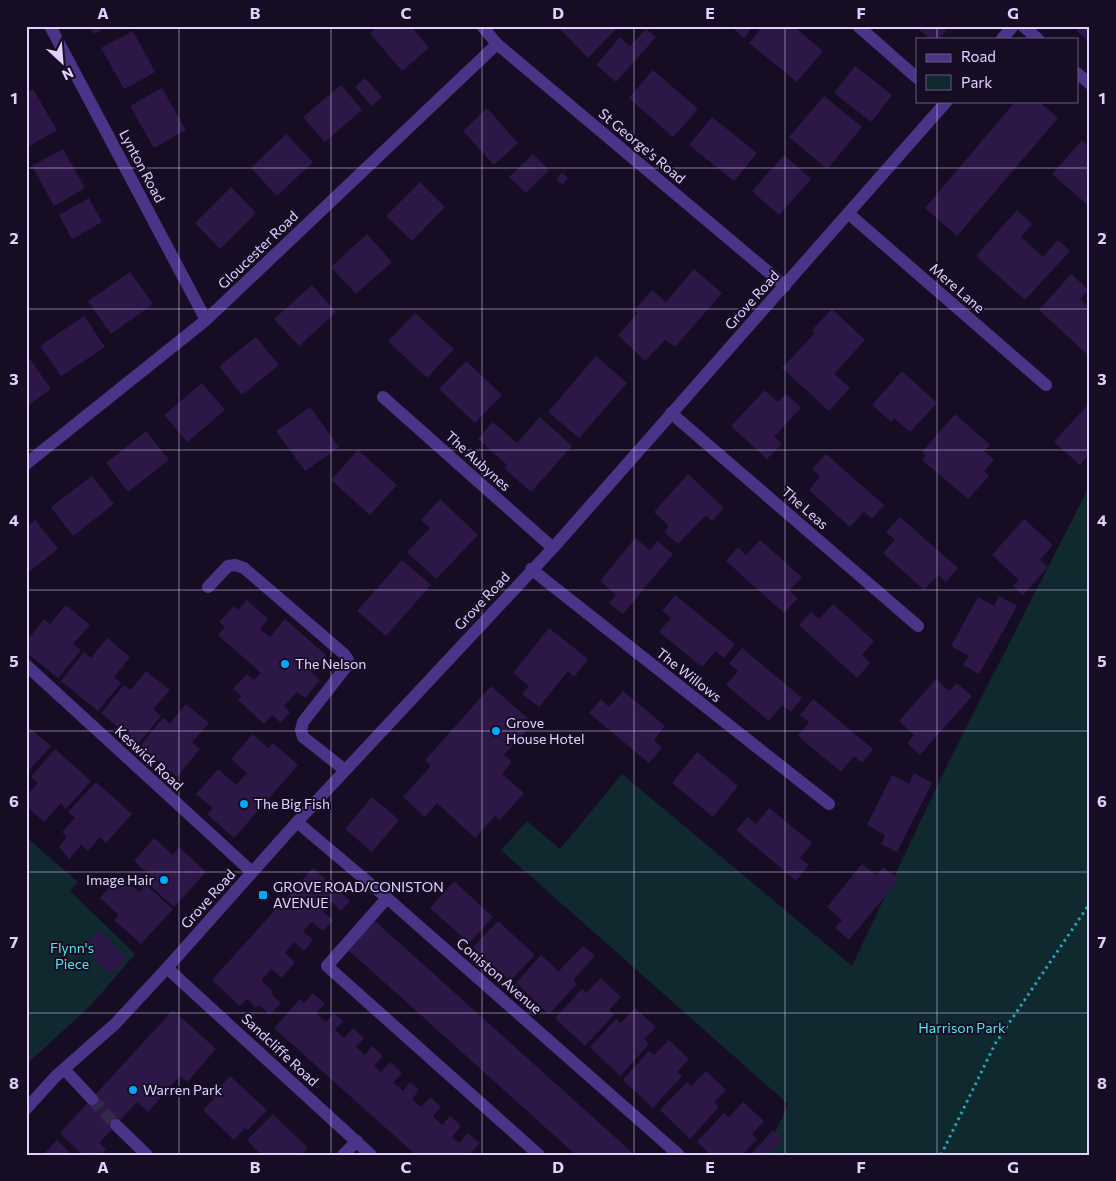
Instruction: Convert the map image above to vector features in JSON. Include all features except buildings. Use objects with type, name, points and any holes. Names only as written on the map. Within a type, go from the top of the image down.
[{"type":"street","name":"Lynton Road","points":[[50,26],[206,320]]},
{"type":"street","name":"St George's Road","points":[[482,26],[497,44],[784,286]]},
{"type":"street","points":[[858,26],[916,77]]},
{"type":"street","points":[[1003,38],[1014,26]]},
{"type":"street","points":[[1023,26],[1037,38]]},
{"type":"street","name":"Gloucester Road","points":[[26,464],[206,320],[497,44]]},
{"type":"street","points":[[1078,74],[1090,84]]},
{"type":"street","name":"Grove Road","points":[[26,1108],[64,1069],[115,1024],[168,968],[297,822],[552,548],[849,214],[945,102]]},
{"type":"street","name":"Mere Lane","points":[[849,214],[1046,385]]},
{"type":"street","name":"The Aubynes","points":[[383,396],[552,548]]},
{"type":"street","name":"The Leas","points":[[672,413],[918,626]]},
{"type":"street","points":[[208,587],[228,566],[235,565],[244,568],[344,654],[348,660],[346,667],[300,730],[303,737],[345,770]]},
{"type":"street","name":"The Willows","points":[[531,569],[829,804]]},
{"type":"street","name":"Keswick Road","points":[[26,665],[252,872]]},
{"type":"street","name":"Coniston Avenue","points":[[297,822],[387,898],[679,1155]]},
{"type":"street","points":[[387,898],[327,966],[539,1155]]},
{"type":"street","name":"Sandcliffe Road","points":[[168,968],[371,1155]]},
{"type":"street","points":[[64,1069],[92,1099]]},
{"type":"street","points":[[116,1124],[147,1155]]},
{"type":"street","points":[[343,1155],[356,1141]]},
{"type":"path","points":[[941,1155],[995,1044],[1090,903]]},
{"type":"green space","name":"Harrison Park","points":[[1090,485],[1090,1155],[765,1155],[788,1104],[501,850],[527,821],[560,849],[622,774],[852,966],[949,761]]},
{"type":"green space","name":"Flynn's Piece","points":[[26,837],[78,882],[70,891],[135,954],[91,1005],[26,1065]]},
{"type":"tunnel","points":[[92,1099],[116,1125]]},
{"type":"place","name":"The Nelson","points":[[285,664]]},
{"type":"place","name":"Grove House Hotel","points":[[496,731]]},
{"type":"place","name":"The Big Fish","points":[[244,804]]},
{"type":"place","name":"Image Hair","points":[[164,880]]},
{"type":"place","name":"GROVE ROAD/CONISTON AVENUE","points":[[263,895]]},
{"type":"place","name":"Warren Park","points":[[133,1090]]}]
